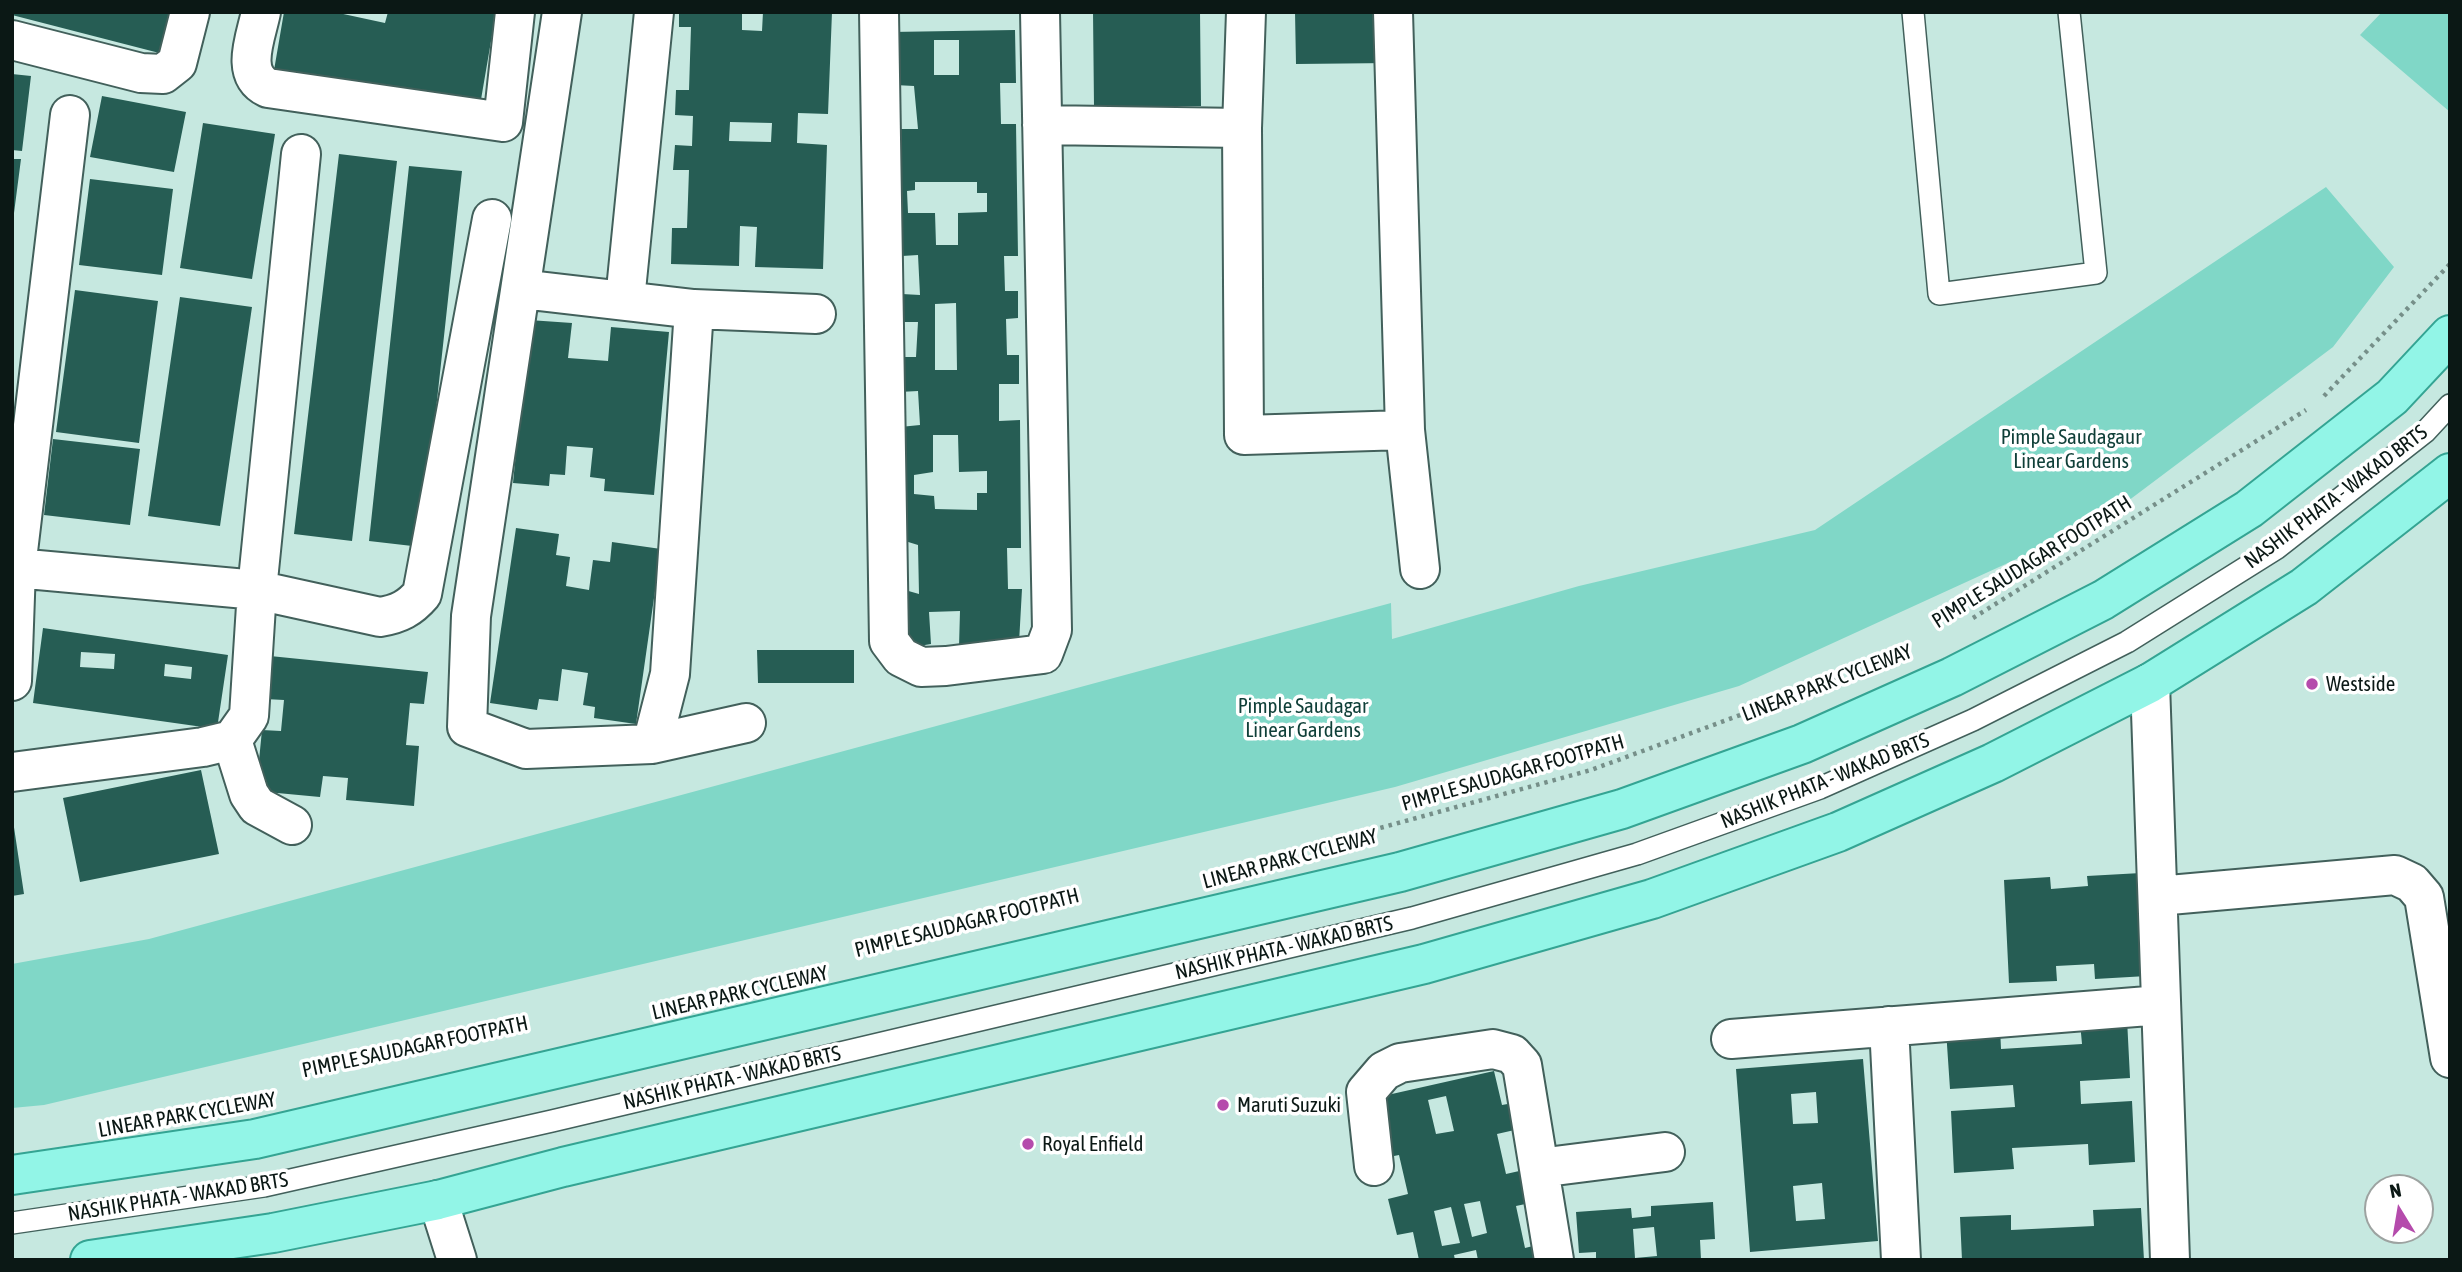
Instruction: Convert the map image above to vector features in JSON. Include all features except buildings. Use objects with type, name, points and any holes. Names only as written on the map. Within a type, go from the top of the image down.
[{"type":"main road","points":[[12,1175],[256,1139],[459,1093],[1400,872],[1622,809],[1802,744],[1952,677],[2103,600],[2249,509],[2392,397],[2450,335]]},
{"type":"main road","points":[[90,1260],[273,1233],[438,1200],[563,1167],[1424,964],[1652,900],[1838,832],[1993,763],[2150,683],[2305,587],[2450,473]]},
{"type":"street","points":[[12,40],[141,73],[163,74],[177,64],[190,12]]},
{"type":"street","points":[[261,12],[250,65],[255,80],[268,88],[503,122],[515,12]]},
{"type":"street","points":[[562,12],[471,616],[467,727],[526,748],[652,744],[746,723]]},
{"type":"street","points":[[625,300],[654,12]]},
{"type":"street","points":[[879,12],[889,641],[901,657],[921,667],[1043,654],[1052,630],[1040,12]]},
{"type":"street","points":[[1245,12],[1242,128],[1244,435],[1405,430]]},
{"type":"street","points":[[1393,12],[1405,430],[1420,569]]},
{"type":"street","points":[[12,681],[16,568],[71,115]]},
{"type":"street","points":[[1042,125],[1242,128]]},
{"type":"street","points":[[12,772],[203,747],[232,740],[249,716],[257,590],[301,154]]},
{"type":"street","points":[[16,568],[257,590],[380,617],[397,614],[413,605],[422,594],[492,219]]},
{"type":"street","points":[[521,289],[694,309],[816,314]]},
{"type":"street","points":[[652,744],[670,674],[694,309]]},
{"type":"street","points":[[2150,683],[2170,1260]]},
{"type":"street","points":[[232,740],[249,794],[257,806],[292,825]]},
{"type":"street","points":[[2158,896],[2395,875],[2412,883],[2424,898],[2450,1058]]},
{"type":"street","points":[[1731,1039],[2161,1005]]},
{"type":"street","points":[[1889,1026],[1901,1260]]},
{"type":"street","points":[[1374,1166],[1366,1092],[1384,1071],[1400,1063],[1493,1049],[1512,1054],[1522,1065],[1554,1260]]},
{"type":"street","points":[[1539,1168],[1665,1152]]},
{"type":"street","points":[[438,1200],[457,1260]]},
{"type":"lane","points":[[1913,12],[1939,293],[2096,273],[2069,12]]},
{"type":"lane","name":"NASHIK PHATA - WAKAD BRTS","points":[[12,1223],[264,1186],[1412,918],[1637,855],[1820,788],[1973,720],[2127,642],[2277,548],[2425,432],[2450,405]]},
{"type":"path","points":[[2318,402],[2450,264]]},
{"type":"path","name":"PIMPLE SAUDAGAR FOOTPATH","points":[[1970,620],[2307,410]]},
{"type":"path","name":"PIMPLE SAUDAGAR FOOTPATH","points":[[1271,858],[1591,770],[1862,670]]},
{"type":"green space","points":[[2382,12],[2450,12],[2450,112],[2360,35]]},
{"type":"green space","points":[[2326,187],[2394,267],[2333,347],[2104,519],[1739,686],[1395,787],[44,1105],[12,1108],[12,964],[149,939],[1391,603],[1392,639],[1579,586],[1815,530]]},
{"type":"place","name":"Westside","points":[[2312,684]]},
{"type":"place","name":"Maruti Suzuki","points":[[1223,1105]]},
{"type":"place","name":"Royal Enfield","points":[[1028,1144]]},
{"type":"park label","name":"Pimple Saudagaur Linear Gardens","points":[[2071,449]]},
{"type":"park label","name":"Pimple Saudagar Linear Gardens","points":[[1303,718]]}]
